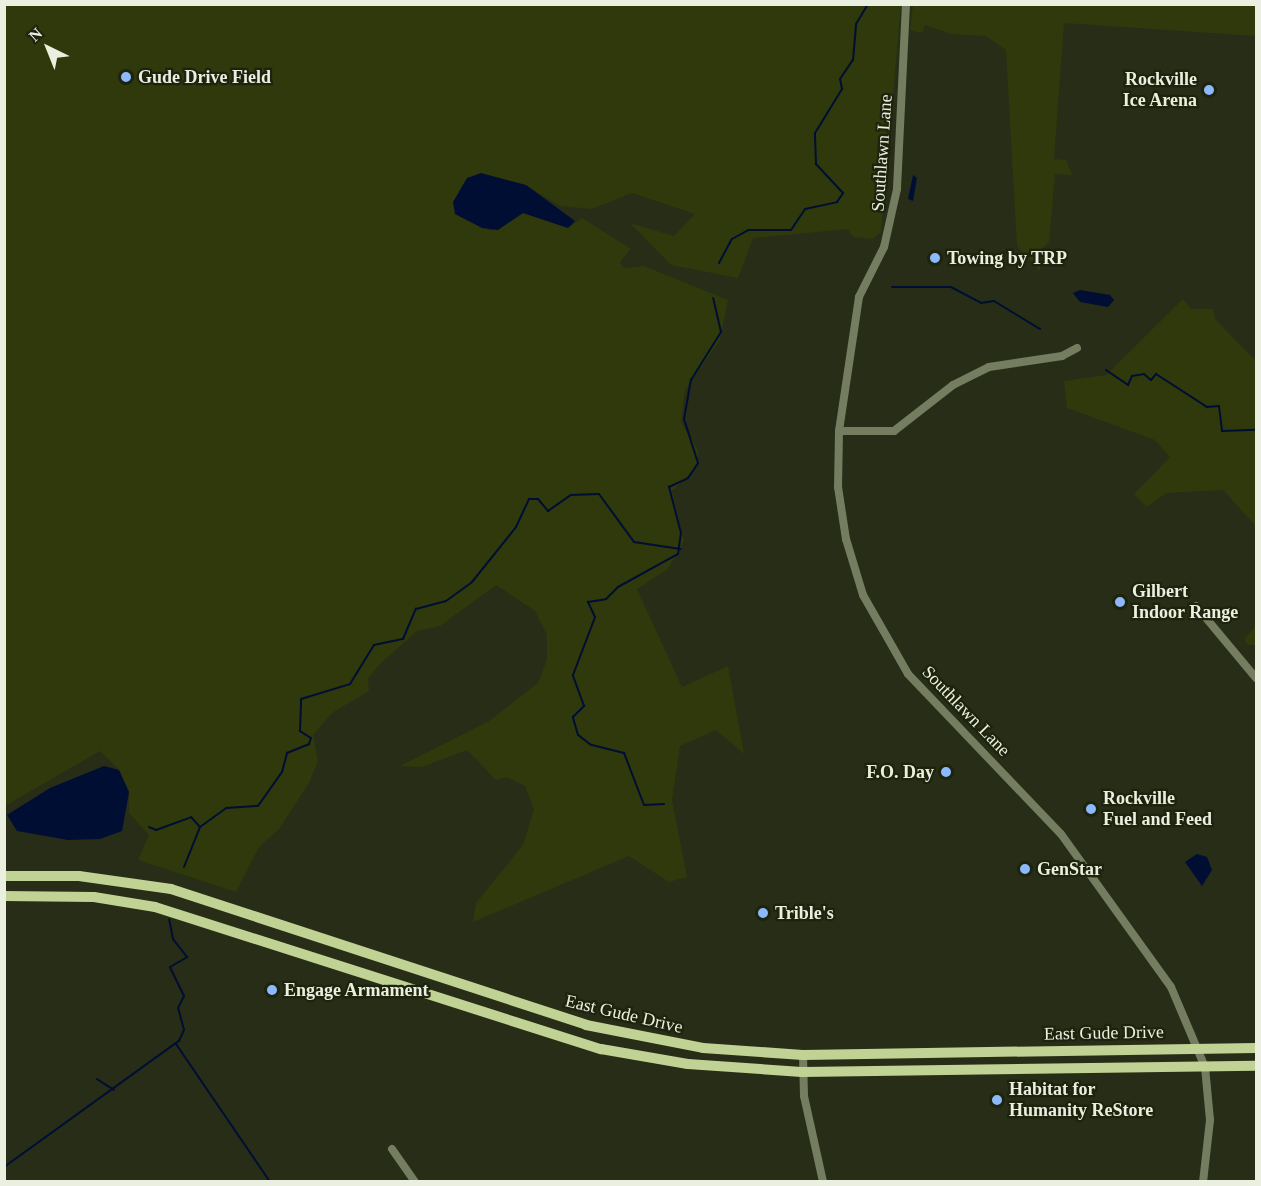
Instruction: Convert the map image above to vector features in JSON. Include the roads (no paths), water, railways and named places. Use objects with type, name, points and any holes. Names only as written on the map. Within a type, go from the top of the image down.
[{"type":"main road","name":"East Gude Drive","points":[[4,876],[87,876],[171,889],[586,1025],[703,1048],[803,1055],[1257,1048]]},
{"type":"main road","name":"East Gude Drive","points":[[4,896],[94,897],[155,907],[601,1050],[688,1064],[802,1072],[1257,1066]]},
{"type":"street","name":"Southlawn Lane","points":[[906,4],[897,189],[885,247],[859,297],[839,431],[837,487],[846,539],[863,595],[908,674],[1061,834],[1164,975],[1200,1048],[1205,1067],[1210,1120],[1203,1182]]},
{"type":"street","points":[[839,431],[894,431],[953,385],[989,367],[1062,357],[1077,348]]},
{"type":"street","points":[[1196,606],[1257,678]]},
{"type":"street","points":[[803,1055],[802,1072],[823,1182]]},
{"type":"street","points":[[392,1149],[415,1182]]},
{"type":"water","points":[[481,173],[526,185],[575,221],[568,228],[523,213],[498,230],[482,228],[455,214],[453,202],[467,178]]},
{"type":"water","points":[[913,175],[917,178],[913,201],[908,199]]},
{"type":"water","points":[[1080,290],[1110,295],[1114,300],[1108,307],[1080,302],[1073,293]]},
{"type":"water","points":[[104,766],[119,770],[129,792],[122,831],[100,839],[68,840],[17,831],[7,815],[50,788]]},
{"type":"water","points":[[1197,854],[1207,857],[1212,870],[1202,886],[1185,862]]},
{"type":"waterway","points":[[719,263],[732,239],[748,230],[791,230],[805,209],[837,202],[843,193],[816,164],[815,133],[842,89],[840,79],[853,60],[856,24],[868,4]]},
{"type":"waterway","points":[[892,287],[951,287],[981,303],[994,301],[1040,329]]},
{"type":"waterway","points":[[664,804],[644,805],[624,753],[591,745],[578,735],[573,717],[584,706],[573,675],[595,617],[588,602],[606,599],[618,587],[678,554],[681,533],[669,487],[688,478],[698,463],[684,419],[691,380],[721,332],[713,298]]},
{"type":"waterway","points":[[1106,370],[1128,385],[1132,376],[1144,374],[1151,380],[1156,374],[1207,407],[1219,406],[1222,431],[1256,430]]},
{"type":"waterway","points":[[184,867],[200,827],[226,808],[258,806],[282,772],[287,753],[309,744],[311,738],[300,731],[301,699],[350,684],[374,645],[403,639],[416,609],[446,601],[472,582],[516,527],[529,499],[538,499],[548,511],[571,495],[599,494],[634,542],[680,549]]},
{"type":"waterway","points":[[149,827],[156,830],[191,817],[200,827]]},
{"type":"waterway","points":[[4,1167],[179,1041],[184,1030],[178,1008],[184,996],[170,967],[187,957],[173,939],[169,919]]},
{"type":"waterway","points":[[176,1044],[270,1182]]},
{"type":"waterway","points":[[97,1079],[114,1090]]},
{"type":"place","name":"Gude Drive Field","points":[[126,77]]},
{"type":"place","name":"Rockville Ice Arena","points":[[1209,90]]},
{"type":"place","name":"Towing by TRP","points":[[935,258]]},
{"type":"place","name":"Gilbert Indoor Range","points":[[1120,602]]},
{"type":"place","name":"F.O. Day","points":[[946,772]]},
{"type":"place","name":"Rockville Fuel and Feed","points":[[1091,809]]},
{"type":"place","name":"GenStar","points":[[1025,869]]},
{"type":"place","name":"Trible's","points":[[763,913]]},
{"type":"place","name":"Engage Armament","points":[[272,990]]},
{"type":"place","name":"Habitat for Humanity ReStore","points":[[997,1100]]}]
